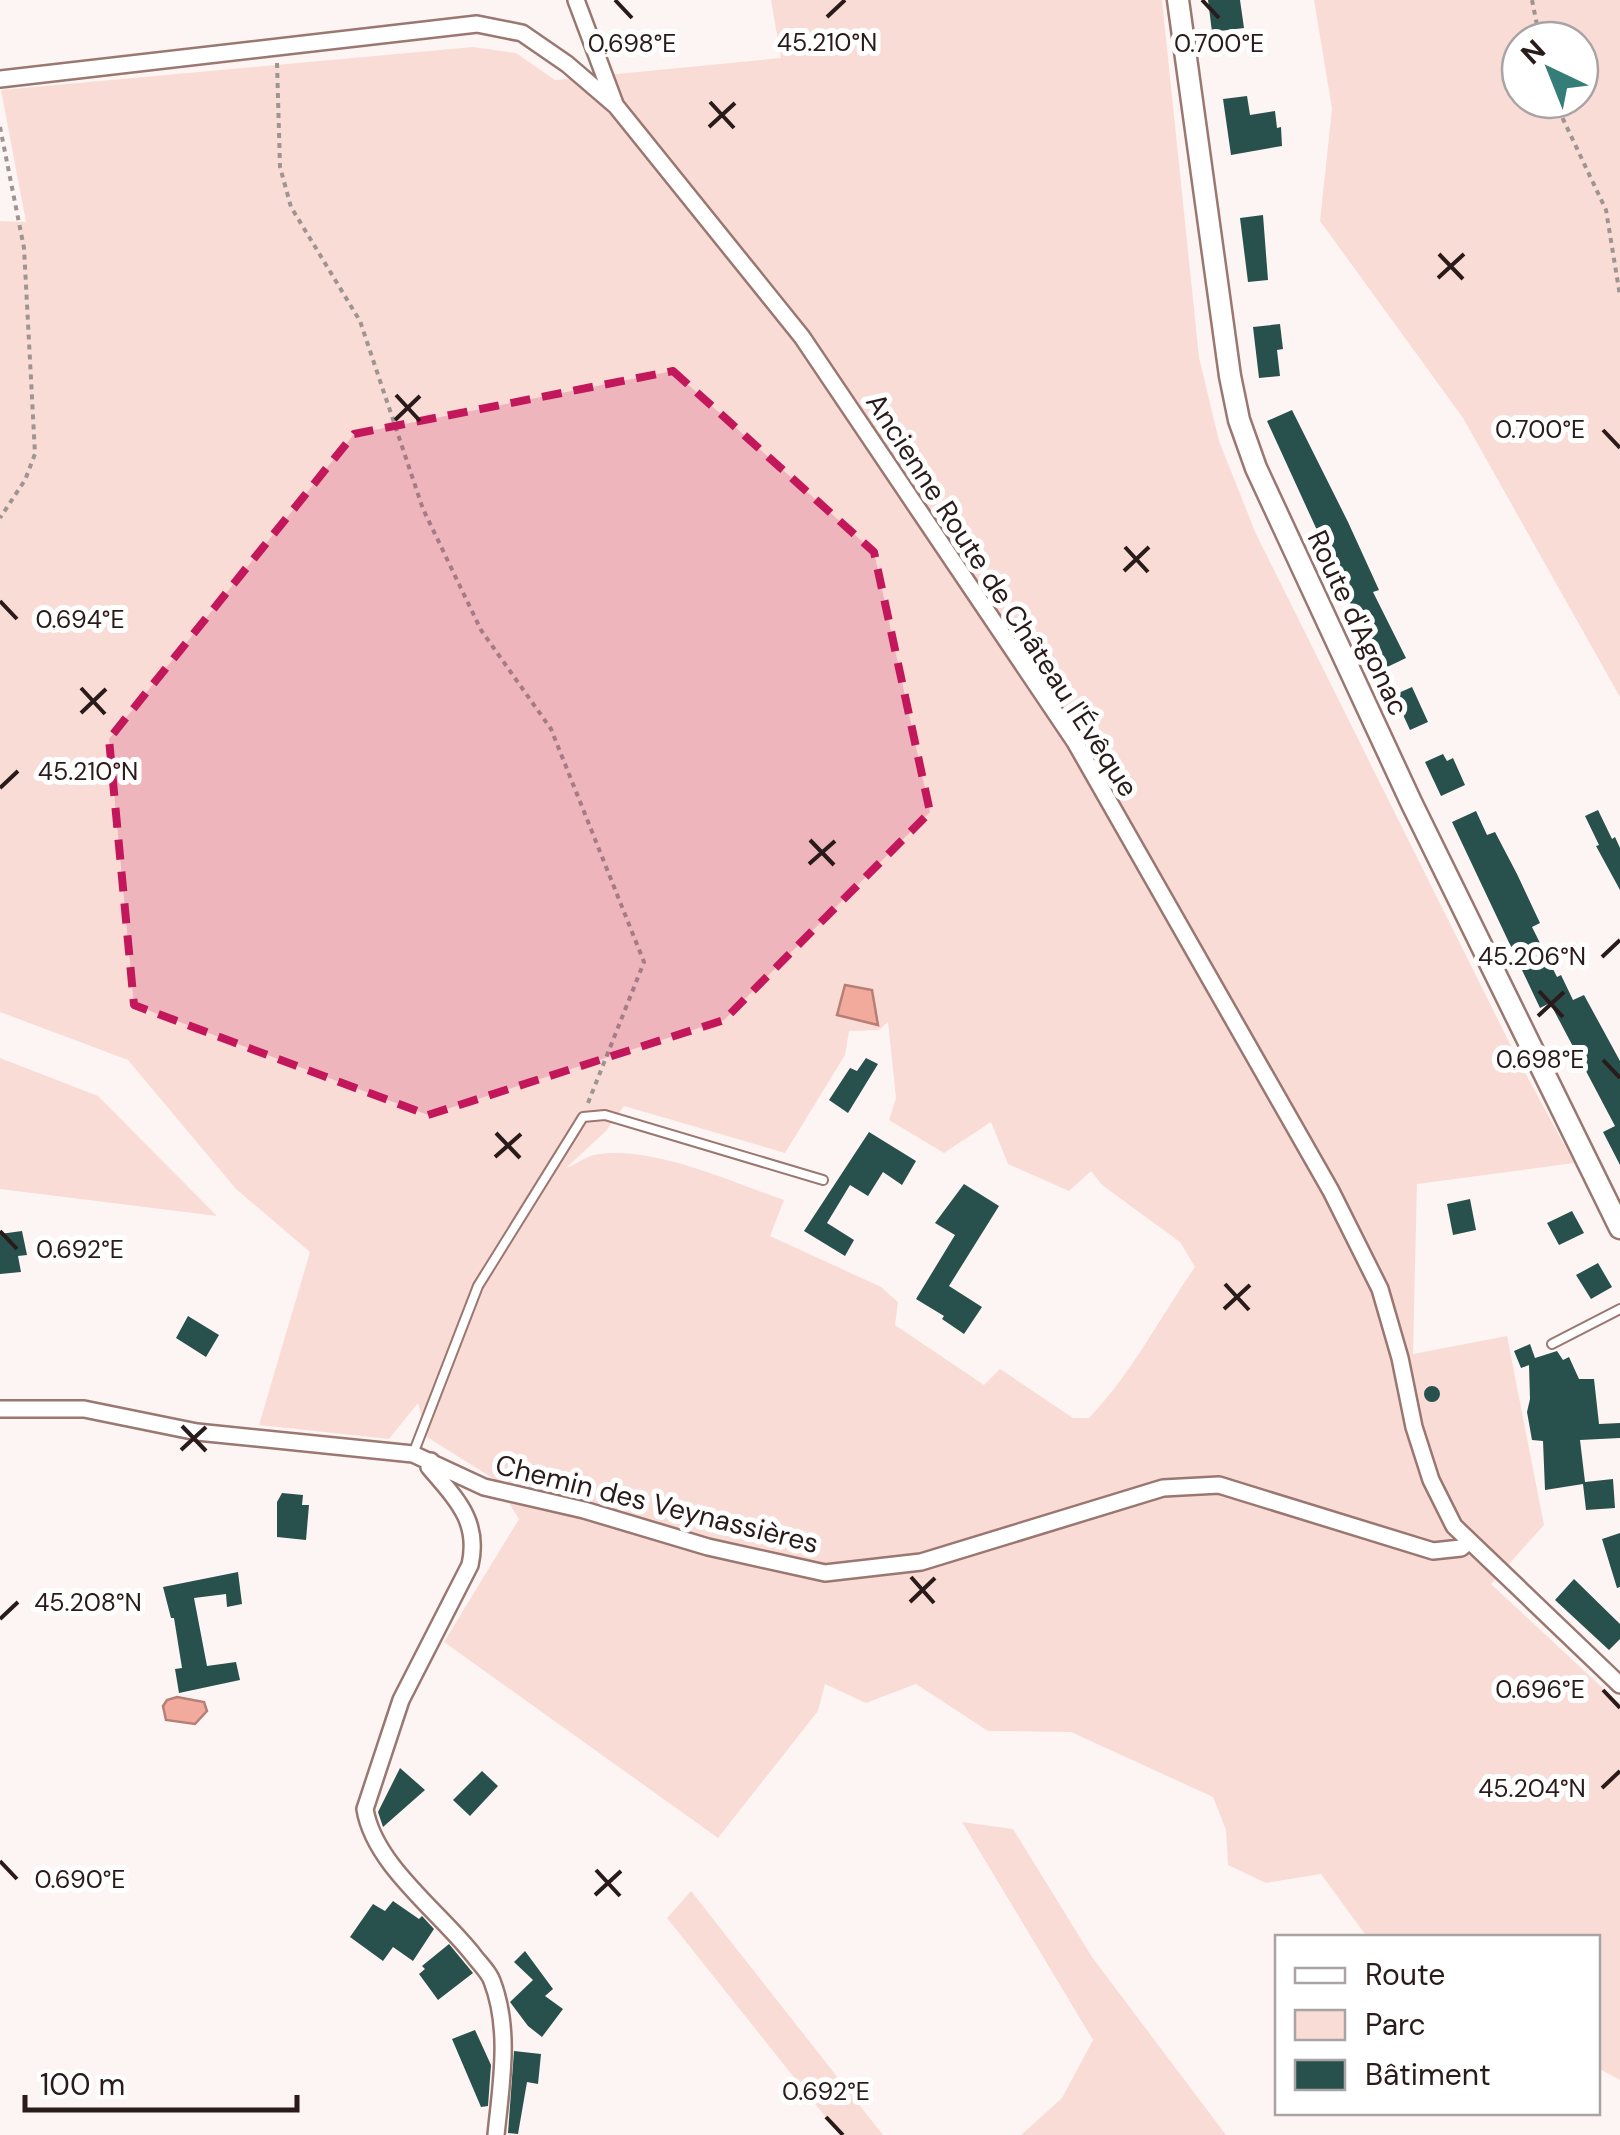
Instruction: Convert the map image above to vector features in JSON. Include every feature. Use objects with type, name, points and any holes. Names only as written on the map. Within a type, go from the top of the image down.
[{"type":"main road","name":"Route d'Agonac","points":[[1178,0],[1238,420],[1256,468],[1411,802],[1620,1228]]},
{"type":"street","points":[[576,0],[616,106]]},
{"type":"street","name":"Ancienne Route de Château l'Évêque","points":[[0,79],[478,24],[522,33],[567,64],[616,106],[802,337],[1075,742],[1331,1190],[1380,1289],[1414,1427],[1432,1480],[1454,1526],[1620,1684]]},
{"type":"street","name":"Chemin des Veynassières","points":[[0,1409],[84,1409],[197,1432],[413,1454],[484,1488],[825,1573],[922,1562],[1163,1488],[1194,1484],[1219,1485],[1258,1495],[1432,1551],[1461,1548],[1468,1542]]},
{"type":"street","points":[[431,1461],[429,1467],[462,1508],[473,1530],[474,1548],[470,1565],[401,1700],[365,1809],[367,1825],[390,1864],[454,1930],[492,1979],[502,2042],[496,2135]]},
{"type":"lane","points":[[413,1454],[478,1286],[582,1117],[605,1115],[824,1180]]},
{"type":"lane","points":[[1552,1344],[1620,1309]]},
{"type":"path","points":[[277,47],[280,167],[291,207],[360,322],[423,510],[482,630],[551,728],[644,962],[582,1117]]},
{"type":"path","points":[[1563,120],[1606,210],[1620,296]]},
{"type":"path","points":[[0,128],[24,248],[35,454],[25,480],[0,518]]},
{"type":"highlighted area","points":[[673,371],[874,552],[930,812],[724,1020],[428,1115],[134,1005],[109,739],[354,434]]},
{"type":"green space","points":[[771,0],[1162,0],[1199,357],[1219,441],[1256,534],[1513,1050],[1574,1163],[1417,1184],[1413,1354],[1507,1336],[1544,1525],[1491,1584],[1620,1704],[1620,2080],[1600,2069],[1600,1935],[1366,1935],[1321,1874],[1266,1883],[1228,1865],[1226,1830],[1213,1797],[1071,1732],[988,1731],[916,1684],[866,1703],[825,1684],[818,1711],[718,1838],[444,1642],[519,1519],[494,1479],[427,1437],[418,1403],[389,1439],[259,1425],[310,1252],[236,1189],[128,1060],[0,1012],[0,221],[26,222],[1,90],[473,47],[516,53],[555,80],[781,58]],"holes":[[[888,1022],[896,1098],[889,1120],[944,1153],[991,1122],[1008,1164],[1069,1191],[1091,1171],[1102,1185],[1180,1242],[1195,1267],[1132,1364],[1089,1418],[1073,1418],[1000,1369],[984,1385],[895,1325],[898,1302],[881,1287],[770,1236],[784,1200],[690,1167],[640,1155],[594,1155],[566,1168],[606,1131],[624,1106],[785,1153],[845,1055],[849,1031],[879,1030]]]},
{"type":"green space","points":[[1314,0],[1620,0],[1620,697],[1463,418],[1320,221],[1332,109]]},
{"type":"green space","points":[[0,1058],[98,1096],[217,1216],[0,1189]]},
{"type":"green space","points":[[962,1822],[1013,1829],[1092,1957],[1226,2135],[1021,2135],[1062,2098],[1093,2040]]},
{"type":"green space","points":[[691,1891],[883,2135],[840,2135],[667,1918]]},
{"type":"shaded area","points":[[845,985],[872,990],[878,1025],[837,1015]]},
{"type":"shaded area","points":[[177,1697],[204,1702],[207,1711],[195,1724],[166,1720],[163,1706]]},
{"type":"building","points":[[1208,0],[1240,0],[1244,28],[1212,32]]},
{"type":"building","points":[[1247,96],[1250,115],[1275,111],[1282,146],[1231,155],[1223,99]]},
{"type":"building","points":[[1263,215],[1268,280],[1248,282],[1240,218]]},
{"type":"building","points":[[1280,324],[1280,376],[1259,378],[1253,327]]},
{"type":"building","points":[[1292,410],[1348,522],[1379,590],[1373,592],[1406,658],[1381,670],[1267,421]]},
{"type":"building","points":[[1412,687],[1428,722],[1410,730],[1394,695]]},
{"type":"building","points":[[1443,754],[1447,761],[1453,758],[1465,785],[1441,796],[1425,762]]},
{"type":"building","points":[[1598,810],[1620,848],[1620,890],[1585,816]]},
{"type":"building","points":[[1476,811],[1487,835],[1495,832],[1517,874],[1540,923],[1532,927],[1557,977],[1561,975],[1573,1000],[1584,995],[1620,1061],[1620,1165],[1603,1132],[1615,1126],[1550,1003],[1540,1008],[1452,822]]},
{"type":"building","points":[[866,1058],[878,1064],[848,1113],[829,1100],[850,1068],[857,1071]]},
{"type":"building","points":[[869,1132],[916,1161],[902,1185],[883,1172],[868,1196],[850,1185],[827,1223],[854,1240],[845,1256],[804,1231]]},
{"type":"building","points":[[964,1184],[999,1206],[949,1286],[982,1307],[964,1334],[916,1299],[955,1235],[935,1223]]},
{"type":"building","points":[[1470,1199],[1476,1230],[1453,1235],[1447,1204]]},
{"type":"building","points":[[1572,1211],[1584,1233],[1559,1245],[1547,1223]]},
{"type":"building","points":[[22,1231],[27,1255],[18,1256],[21,1272],[0,1274],[0,1234]]},
{"type":"building","points":[[1598,1263],[1612,1287],[1591,1299],[1576,1275]]},
{"type":"building","points":[[188,1316],[219,1335],[206,1357],[176,1338]]},
{"type":"building","points":[[1530,1344],[1535,1358],[1557,1351],[1563,1360],[1569,1357],[1579,1379],[1594,1379],[1599,1424],[1620,1423],[1620,1438],[1580,1440],[1585,1482],[1613,1479],[1615,1508],[1586,1510],[1583,1484],[1545,1490],[1543,1441],[1532,1440],[1527,1412],[1529,1365],[1521,1368],[1514,1351]]},
{"type":"building","points":[[1432,1386],[1440,1394],[1432,1402],[1424,1394]]},
{"type":"building","points":[[282,1493],[303,1495],[302,1505],[309,1505],[306,1540],[277,1537],[277,1502]]},
{"type":"building","points":[[1620,1533],[1620,1587],[1617,1588],[1602,1539]]},
{"type":"building","points":[[238,1572],[242,1604],[227,1607],[226,1594],[194,1598],[207,1666],[236,1662],[240,1680],[179,1693],[175,1669],[182,1668],[174,1618],[163,1587]]},
{"type":"building","points":[[1574,1579],[1620,1624],[1620,1639],[1609,1650],[1555,1600]]},
{"type":"building","points":[[400,1768],[425,1790],[383,1827],[378,1812]]},
{"type":"building","points":[[482,1771],[498,1786],[470,1816],[453,1800]]},
{"type":"building","points":[[393,1901],[419,1919],[422,1916],[434,1929],[413,1961],[393,1947],[383,1961],[350,1937],[373,1904],[385,1911]]},
{"type":"building","points":[[449,1944],[473,1973],[438,2000],[419,1974],[425,1969],[422,1966]]},
{"type":"building","points":[[525,1951],[553,1989],[545,1996],[563,2009],[542,2037],[510,2002],[533,1980],[514,1962]]},
{"type":"building","points":[[475,2030],[491,2065],[488,2106],[481,2107],[452,2039]]},
{"type":"building","points":[[514,2051],[541,2054],[538,2084],[527,2082],[518,2134],[508,2133]]}]
